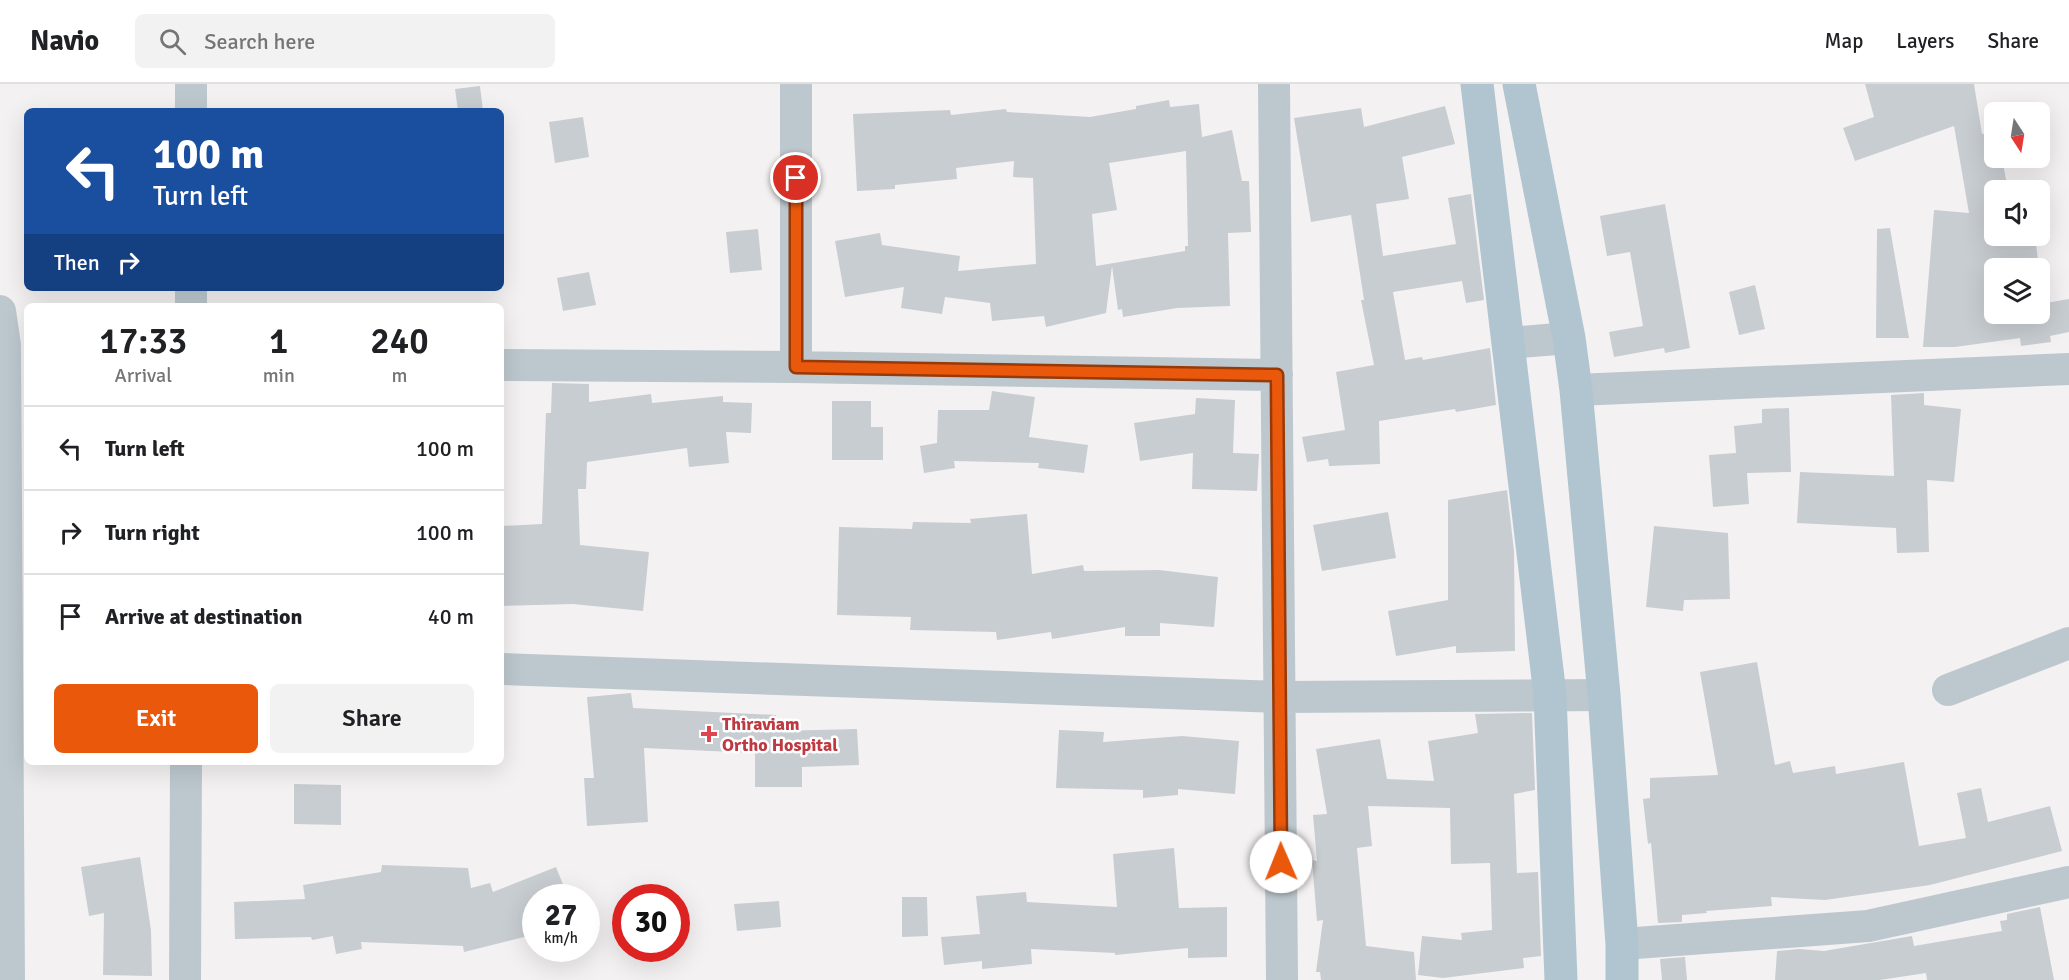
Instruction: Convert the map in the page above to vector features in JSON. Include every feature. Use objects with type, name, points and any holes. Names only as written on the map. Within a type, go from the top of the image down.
[{"type":"main road","points":[[1478,84],[1550,695],[1561,980]]},
{"type":"main road","points":[[1520,84],[1569,338],[1576,390],[1604,695],[1622,944],[1622,980]]},
{"type":"street","points":[[191,84],[191,108]]},
{"type":"street","points":[[796,84],[796,367]]},
{"type":"street","points":[[1274,84],[1282,980]]},
{"type":"street","points":[[0,311],[5,345],[9,980]]},
{"type":"street","points":[[1508,343],[1569,338]]},
{"type":"street","points":[[504,366],[796,367],[1277,375]]},
{"type":"street","points":[[1576,390],[2069,369]]},
{"type":"street","points":[[1948,690],[2069,643]]},
{"type":"street","points":[[504,669],[1280,697],[1604,695]]},
{"type":"street","points":[[185,980],[186,765]]},
{"type":"street","points":[[1622,944],[1868,926],[2069,882]]},
{"type":"building","points":[[1865,84],[1974,84],[1982,134],[1984,134],[1984,168],[2004,168],[2006,180],[1984,180],[1984,246],[2036,246],[2038,258],[1984,258],[1984,324],[2050,324],[2050,302],[2069,299],[2069,332],[2050,336],[2051,342],[2021,346],[2020,338],[1955,347],[1923,347],[1934,210],[1969,213],[1954,126],[1855,161],[1843,128],[1874,117]]},
{"type":"building","points":[[480,86],[483,108],[458,108],[455,89]]},
{"type":"building","points":[[1169,100],[1170,107],[1199,104],[1202,137],[1232,130],[1242,181],[1249,181],[1251,232],[1228,233],[1230,306],[1177,308],[1123,317],[1122,309],[1118,310],[1112,266],[1106,313],[1046,327],[1044,316],[992,321],[990,303],[945,297],[942,314],[901,308],[904,287],[845,297],[835,241],[880,233],[882,245],[960,256],[958,271],[1036,264],[1033,178],[1013,177],[1014,161],[956,168],[957,179],[895,185],[895,189],[857,191],[853,114],[950,110],[951,115],[1006,109],[1007,112],[1090,117],[1136,109],[1136,106]],"holes":[[[1186,151],[1188,246],[1185,246],[1185,251],[1096,266],[1092,214],[1117,210],[1109,163]]]},
{"type":"building","points":[[1445,106],[1455,144],[1402,157],[1409,199],[1376,204],[1383,256],[1456,244],[1448,198],[1471,194],[1484,300],[1466,303],[1462,281],[1393,292],[1405,360],[1422,357],[1423,360],[1490,348],[1496,405],[1379,421],[1380,464],[1329,466],[1328,459],[1307,462],[1302,437],[1345,430],[1336,372],[1374,365],[1361,300],[1364,300],[1351,215],[1311,222],[1294,118],[1361,108],[1364,127]]},
{"type":"building","points":[[583,117],[589,157],[555,163],[549,122]]},
{"type":"building","points":[[1665,204],[1690,348],[1665,353],[1664,348],[1614,357],[1609,332],[1643,326],[1630,252],[1607,256],[1600,216]]},
{"type":"building","points":[[1890,228],[1909,338],[1876,338],[1877,229]]},
{"type":"building","points":[[758,229],[762,270],[730,273],[726,232]]},
{"type":"building","points":[[589,272],[596,305],[563,311],[557,278]]},
{"type":"building","points":[[1755,285],[1765,329],[1739,335],[1729,292]]},
{"type":"building","points":[[552,383],[589,384],[589,402],[651,394],[652,403],[723,396],[723,402],[752,403],[751,433],[726,432],[729,463],[689,467],[687,448],[587,462],[586,489],[578,489],[580,545],[649,552],[643,611],[573,604],[504,606],[504,526],[542,524],[546,413],[551,413]]},
{"type":"building","points":[[992,391],[1035,397],[1029,437],[1088,445],[1084,473],[1038,468],[1039,463],[954,461],[955,468],[924,473],[920,446],[937,443],[938,410],[989,410]]},
{"type":"building","points":[[1924,393],[1924,405],[1961,409],[1954,482],[1927,480],[1929,552],[1897,553],[1896,528],[1797,523],[1800,472],[1894,476],[1891,395]]},
{"type":"building","points":[[1196,398],[1235,400],[1233,453],[1259,454],[1257,491],[1192,489],[1193,453],[1140,461],[1134,423],[1195,414]]},
{"type":"building","points":[[832,401],[871,401],[871,427],[883,427],[883,460],[832,460]]},
{"type":"building","points":[[1789,408],[1791,472],[1747,473],[1749,504],[1713,507],[1709,455],[1736,453],[1734,426],[1762,423],[1762,409]]},
{"type":"building","points":[[1507,490],[1514,551],[1515,651],[1456,653],[1456,646],[1396,656],[1388,611],[1448,600],[1448,500]]},
{"type":"building","points":[[1388,512],[1396,558],[1322,571],[1313,525]]},
{"type":"building","points":[[1027,514],[1032,574],[1083,565],[1084,571],[1159,570],[1218,577],[1214,627],[1160,623],[1160,636],[1125,636],[1125,627],[1052,639],[1051,632],[997,640],[996,632],[910,630],[911,617],[837,615],[839,527],[912,529],[913,522],[971,523],[970,519]]},
{"type":"building","points":[[1654,526],[1728,533],[1730,599],[1684,600],[1683,611],[1646,607]]},
{"type":"building","points":[[1757,662],[1775,765],[1790,761],[1793,773],[1835,766],[1836,774],[1904,762],[1919,846],[1966,838],[1957,793],[1981,788],[1988,822],[2050,806],[2062,851],[1930,885],[1825,900],[1771,897],[1772,906],[1706,911],[1707,913],[1682,915],[1682,922],[1658,923],[1651,843],[1648,844],[1643,799],[1650,798],[1650,778],[1718,775],[1700,672]]},
{"type":"building","points":[[631,693],[633,708],[776,715],[776,731],[857,729],[859,765],[802,767],[802,787],[755,787],[755,753],[644,748],[648,822],[587,826],[584,778],[594,778],[587,697]]},
{"type":"building","points":[[1532,713],[1535,790],[1514,794],[1517,873],[1538,872],[1541,956],[1523,958],[1524,968],[1443,978],[1418,975],[1422,936],[1462,940],[1461,933],[1492,930],[1490,863],[1451,864],[1450,808],[1368,806],[1372,846],[1357,848],[1366,946],[1414,952],[1416,980],[1321,980],[1320,972],[1316,972],[1323,920],[1317,921],[1312,860],[1317,861],[1313,815],[1327,814],[1316,749],[1380,739],[1387,779],[1434,781],[1428,741],[1478,733],[1475,714]]},
{"type":"building","points":[[1059,730],[1104,732],[1103,742],[1182,736],[1239,741],[1235,794],[1178,789],[1178,795],[1143,798],[1143,790],[1056,788]]},
{"type":"building","points":[[294,784],[341,785],[341,825],[294,824]]},
{"type":"building","points":[[1174,848],[1179,908],[1227,907],[1227,957],[1188,958],[1188,948],[1115,955],[1115,953],[1031,949],[1032,964],[982,969],[982,961],[944,965],[941,937],[980,934],[976,896],[1026,892],[1027,902],[1117,907],[1113,854]]},
{"type":"building","points":[[140,857],[151,930],[152,976],[103,975],[104,913],[89,916],[81,867]]},
{"type":"building","points":[[382,865],[468,868],[471,888],[490,883],[493,892],[556,867],[563,884],[522,884],[522,938],[464,952],[463,946],[361,942],[362,949],[336,954],[333,936],[312,940],[311,937],[235,939],[234,902],[305,899],[303,885],[381,872]]},
{"type":"building","points":[[902,897],[927,897],[928,936],[902,937]]},
{"type":"building","points":[[779,901],[781,927],[737,931],[734,904]]},
{"type":"building","points":[[2040,907],[2054,980],[1927,980],[1926,973],[1880,980],[1775,980],[1777,951],[1799,949],[1824,951],[1912,936],[1914,946],[2002,931],[2000,921],[2007,920],[2007,914]]},
{"type":"building","points":[[1685,957],[1687,980],[1662,980],[1660,959]]},
{"type":"place","name":"Thiraviam Ortho Hospital","points":[[709,734]]},
{"type":"route","points":[[796,178],[796,367],[1277,375],[1281,862]]}]
